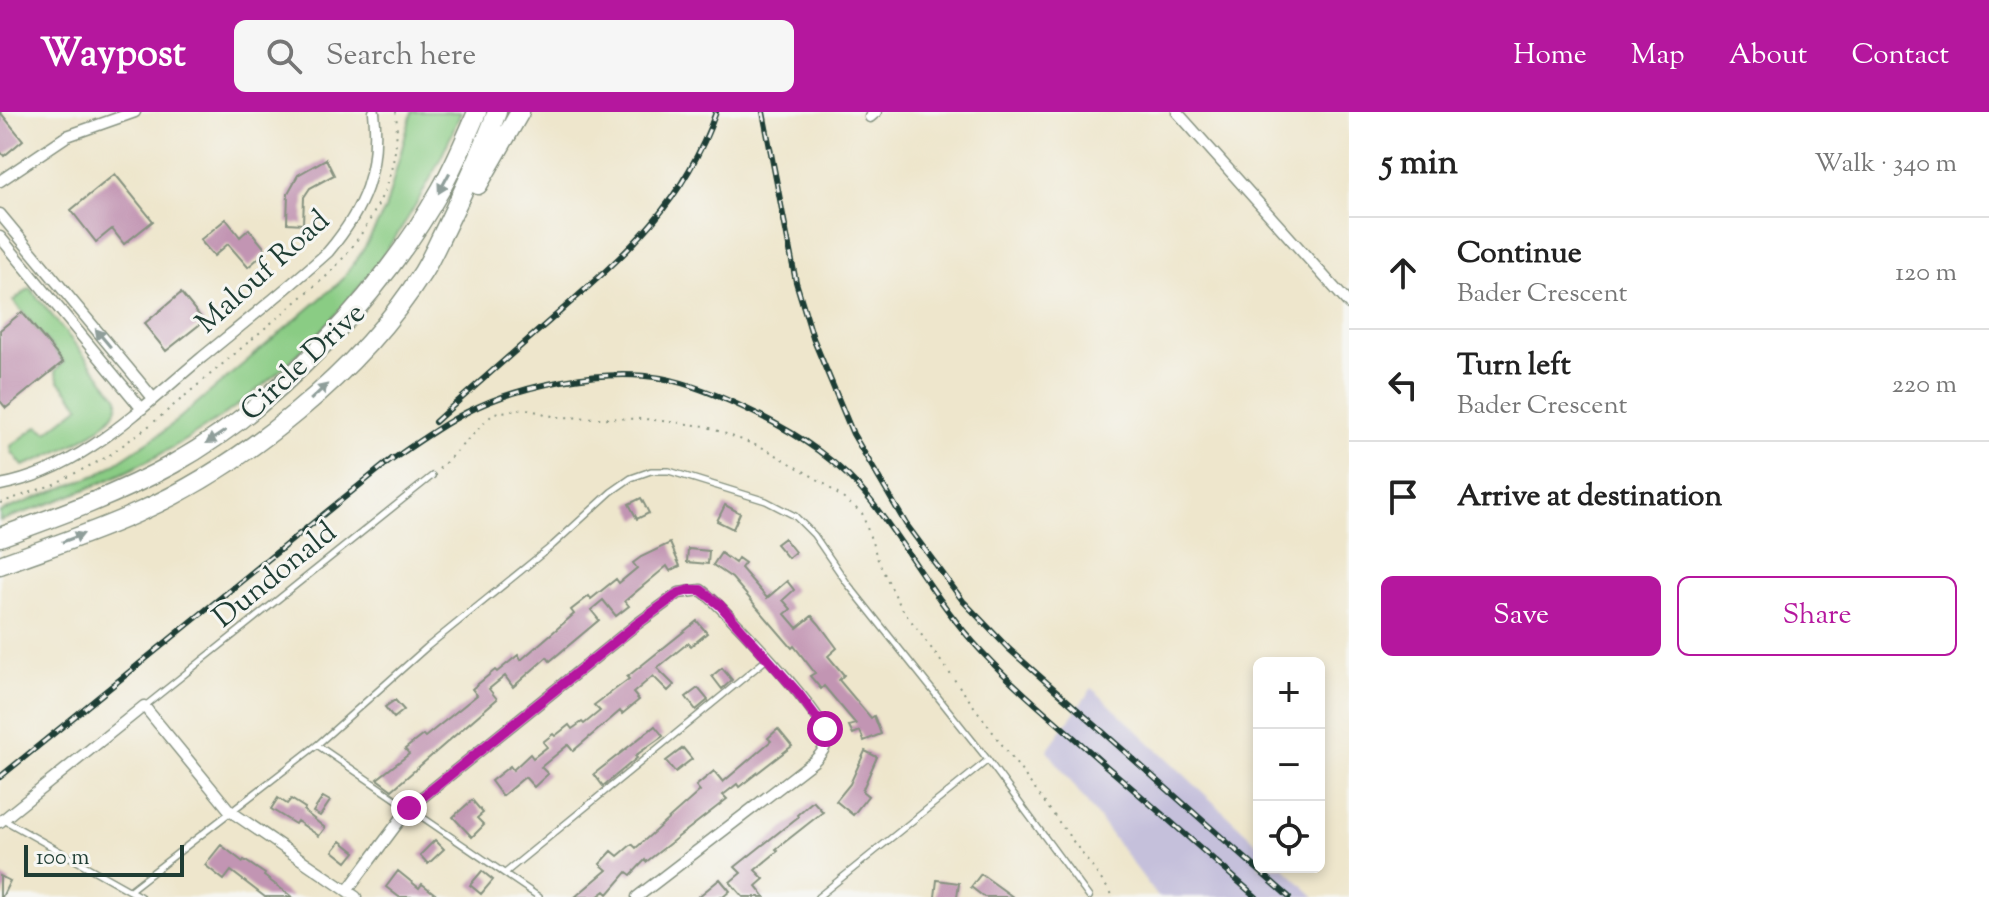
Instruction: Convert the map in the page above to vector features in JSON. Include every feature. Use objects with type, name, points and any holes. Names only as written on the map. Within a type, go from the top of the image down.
[{"type":"highway","name":"Circle Drive","points":[[0,537],[49,520],[173,464],[226,430],[310,359],[369,293],[441,190],[477,112]]},
{"type":"highway","name":"Circle Drive","points":[[0,565],[138,513],[200,480],[302,408],[370,340],[423,272],[480,158],[497,112]]},
{"type":"highway","points":[[423,272],[500,151],[520,112]]},
{"type":"street","points":[[0,181],[67,136],[135,112]]},
{"type":"street","name":"Malouf Road","points":[[0,485],[45,473],[68,461],[142,409],[303,274],[347,229],[361,207],[374,166],[374,112]]},
{"type":"street","points":[[1177,112],[1349,304]]},
{"type":"street","points":[[0,214],[153,398]]},
{"type":"street","points":[[0,237],[142,409]]},
{"type":"street","points":[[2,821],[144,706],[230,811],[352,894],[409,808],[637,624],[679,593],[701,590],[720,605],[768,658],[825,729],[827,740],[824,750],[814,761],[637,897]]},
{"type":"lane","points":[[130,890],[317,745],[427,647],[553,545],[611,492],[631,478],[651,471],[669,471],[766,501],[795,516],[814,535],[847,583],[988,760],[1089,897]]},
{"type":"lane","name":"Dundonald","points":[[144,706],[432,476]]},
{"type":"lane","points":[[505,873],[768,658]]},
{"type":"lane","points":[[317,745],[539,897]]},
{"type":"lane","points":[[818,897],[988,760]]},
{"type":"lane","points":[[2,821],[141,897]]},
{"type":"path","points":[[432,476],[494,413],[527,409],[556,417],[645,419],[705,426],[766,449],[822,482],[862,513],[879,563],[901,607],[1114,897]]},
{"type":"shaded area","points":[[1092,688],[1253,839],[1253,873],[1289,873],[1315,897],[1158,897],[1047,750]]},
{"type":"green space","points":[[412,112],[461,112],[409,217],[339,311],[299,353],[208,426],[157,456],[80,492],[0,521],[0,512],[99,474],[163,432],[340,282],[362,252],[385,210]]},
{"type":"green space","points":[[30,288],[118,398],[116,409],[96,430],[65,448],[23,466],[11,446],[38,426],[47,432],[80,406],[59,381],[55,371],[64,362],[13,301]]},
{"type":"building","points":[[0,112],[23,140],[4,156],[0,151]]},
{"type":"building","points":[[326,159],[334,175],[310,188],[304,197],[303,224],[287,223],[288,193],[298,175]]},
{"type":"building","points":[[115,174],[153,221],[124,244],[112,229],[96,242],[71,210]]},
{"type":"building","points":[[226,219],[240,237],[249,229],[267,251],[248,267],[228,244],[214,256],[200,240]]},
{"type":"building","points":[[181,293],[204,321],[166,351],[144,324]]},
{"type":"building","points":[[22,312],[63,362],[6,408],[0,401],[0,330]]},
{"type":"building","points":[[641,498],[649,513],[637,519],[629,504]]},
{"type":"building","points":[[725,505],[740,513],[733,529],[717,521]]},
{"type":"building","points":[[784,538],[795,552],[788,558],[776,544]]},
{"type":"building","points":[[670,543],[680,566],[670,571],[667,566],[625,601],[629,606],[616,616],[603,600],[591,610],[599,620],[550,661],[547,657],[513,687],[505,676],[489,689],[497,699],[392,790],[377,779],[409,754],[405,749],[423,735],[425,737],[477,695],[472,689],[495,670],[497,672],[518,655],[521,660],[574,614],[571,610],[616,579],[619,583],[637,568],[633,563],[641,557]]},
{"type":"building","points":[[688,549],[709,551],[708,564],[687,562]]},
{"type":"building","points":[[721,553],[735,563],[738,558],[745,563],[741,568],[767,598],[787,581],[794,590],[783,600],[791,609],[785,614],[797,628],[812,616],[819,624],[837,648],[828,656],[844,675],[839,680],[871,718],[874,716],[881,734],[864,741],[860,731],[853,734],[849,726],[856,724],[824,686],[821,689],[810,676],[815,673],[794,646],[792,648],[732,578],[713,565]]},
{"type":"building","points":[[697,621],[707,633],[691,646],[688,643],[657,668],[674,685],[668,691],[653,676],[633,693],[639,700],[622,714],[620,711],[573,751],[568,745],[541,767],[548,774],[534,787],[525,777],[502,796],[491,781],[510,766],[513,770],[530,754],[533,758],[547,747],[543,742],[553,734],[555,736],[569,725],[572,729],[582,722],[584,724],[600,711],[594,705]]},
{"type":"building","points":[[722,668],[732,680],[722,689],[712,676]]},
{"type":"building","points":[[698,688],[708,700],[696,710],[686,697]]},
{"type":"building","points":[[395,700],[404,710],[394,718],[385,707]]},
{"type":"building","points":[[655,726],[663,736],[635,756],[637,758],[603,786],[594,774]]},
{"type":"building","points":[[778,729],[792,746],[739,787],[737,784],[723,795],[727,799],[645,860],[631,875],[627,872],[608,894],[605,891],[597,897],[575,897],[607,870],[600,864],[612,851],[618,856],[632,844],[636,848],[700,791],[696,786],[714,771],[723,782],[771,741],[768,738]]},
{"type":"building","points":[[683,748],[692,759],[675,772],[666,761]]},
{"type":"building","points":[[865,751],[877,757],[862,791],[868,796],[853,815],[836,801],[850,784]]},
{"type":"building","points":[[323,797],[330,801],[320,816],[313,812]]},
{"type":"building","points":[[278,798],[287,804],[291,799],[305,808],[304,811],[325,828],[319,836],[271,809]]},
{"type":"building","points":[[472,800],[483,813],[477,818],[484,825],[472,837],[453,817]]},
{"type":"building","points":[[813,801],[823,812],[755,870],[764,879],[756,886],[765,897],[743,897],[730,882],[741,873],[735,867],[798,817]]},
{"type":"building","points":[[435,840],[444,849],[428,864],[420,855]]},
{"type":"building","points":[[341,841],[355,852],[347,862],[333,851]]},
{"type":"building","points":[[221,845],[265,874],[292,897],[265,897],[231,871],[224,880],[205,865]]},
{"type":"building","points":[[398,871],[419,888],[422,884],[439,897],[399,897],[386,887]]},
{"type":"building","points":[[482,871],[493,880],[481,894],[470,885]]},
{"type":"building","points":[[981,874],[1013,897],[984,897],[971,887]]},
{"type":"building","points":[[0,876],[10,881],[2,897],[0,897]]},
{"type":"building","points":[[720,879],[730,891],[723,897],[698,897]]},
{"type":"building","points":[[937,880],[959,883],[957,897],[935,897]]},
{"type":"railway","points":[[435,422],[606,271],[650,225],[687,174],[716,112]]},
{"type":"railway","points":[[763,112],[796,282],[813,338],[853,434],[906,524],[963,601],[1009,649],[1289,897]]},
{"type":"railway","points":[[386,464],[446,424],[488,402],[536,387],[588,377],[638,375],[661,378],[710,393],[757,414],[804,441],[846,474],[871,501],[966,634],[997,667],[1256,897]]},
{"type":"railway","points":[[0,777],[393,458]]},
{"type":"route","points":[[409,808],[637,624],[679,593],[690,590],[701,590],[720,605],[798,693],[825,729]]}]
